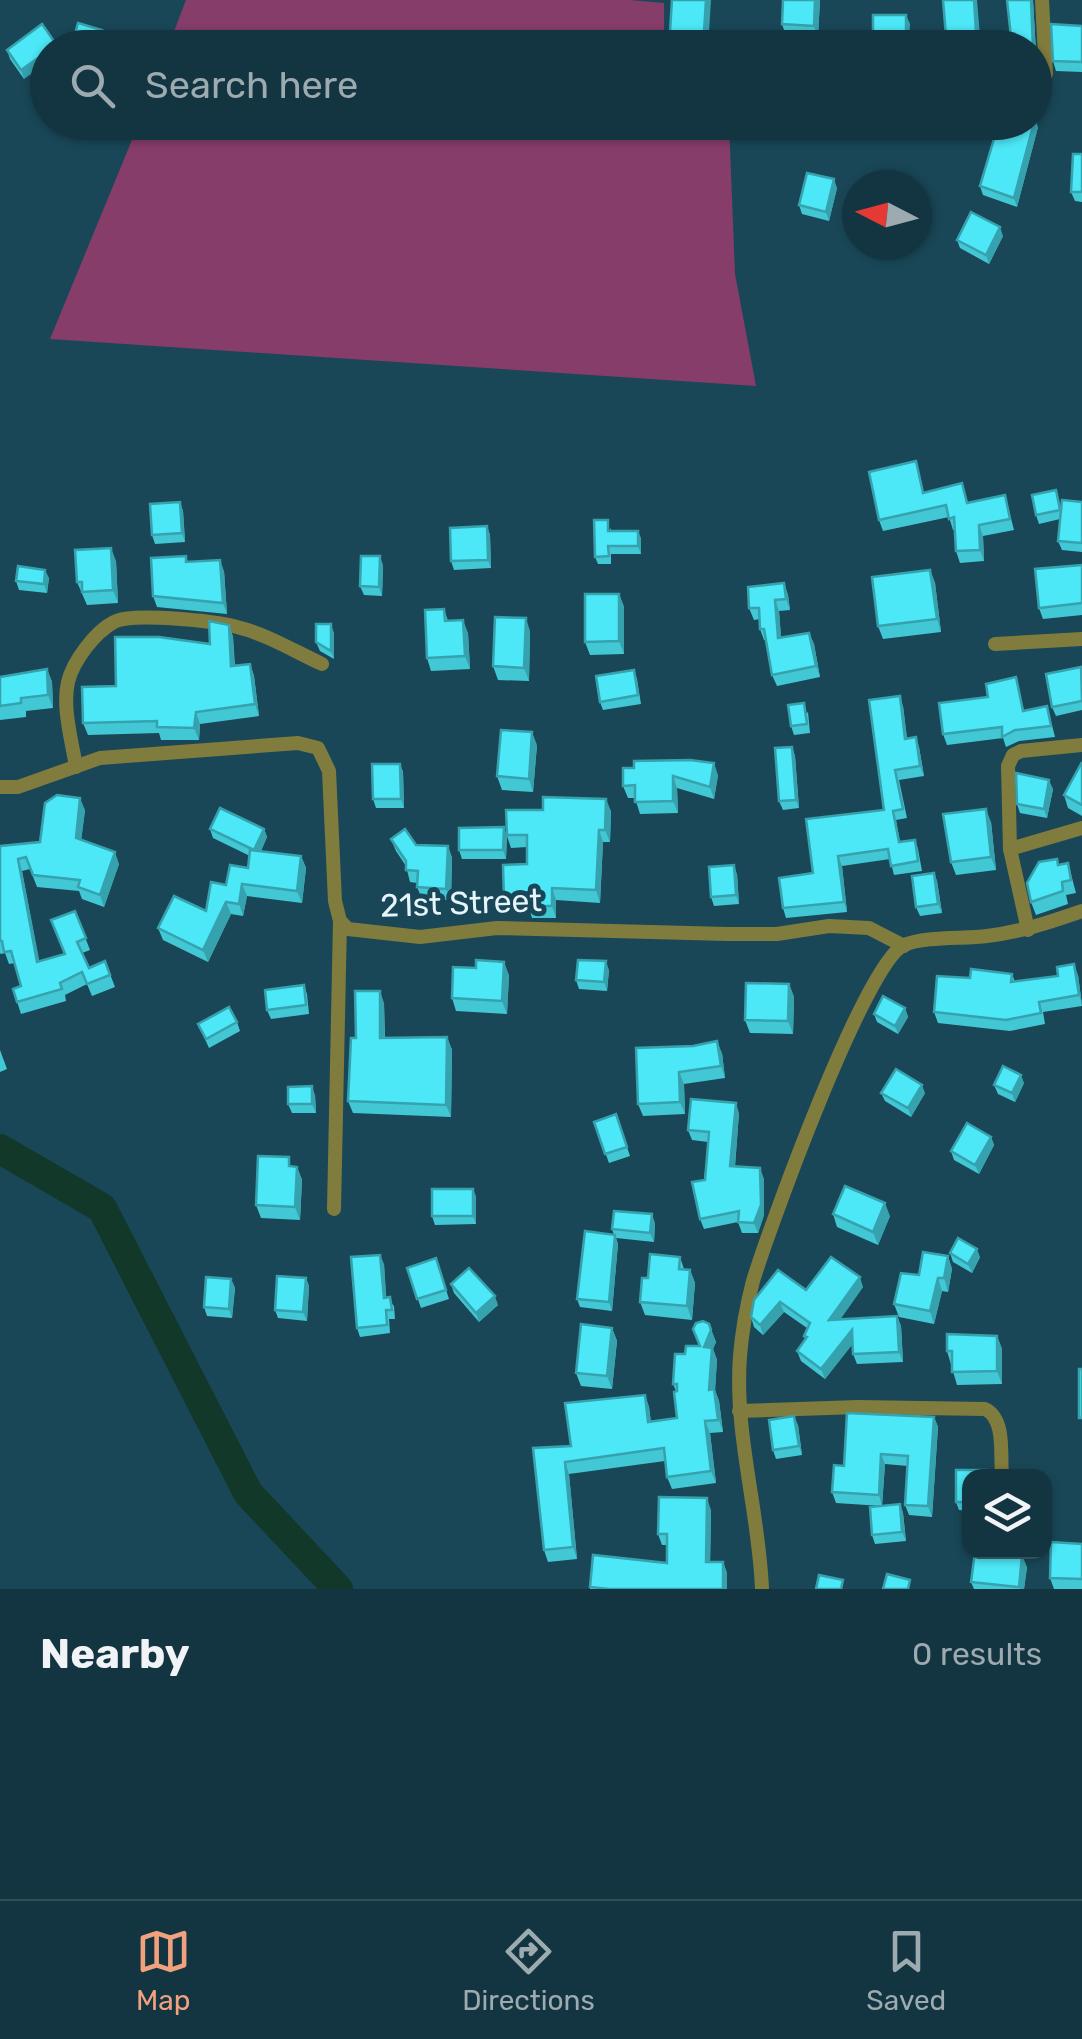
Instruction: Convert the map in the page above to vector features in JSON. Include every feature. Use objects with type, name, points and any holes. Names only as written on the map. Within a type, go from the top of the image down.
[{"type":"street","points":[[1042,0],[1044,30]]},
{"type":"street","points":[[76,767],[68,720],[68,683],[80,658],[102,631],[118,619],[201,620],[239,627],[322,664]]},
{"type":"street","points":[[995,644],[1082,638]]},
{"type":"street","name":"21st Street","points":[[0,788],[18,787],[100,758],[298,743],[318,748],[330,771],[335,900],[340,921],[348,929],[420,936],[497,928],[776,934],[843,927],[870,928],[904,946]]},
{"type":"street","points":[[1028,930],[1010,848],[1008,766],[1012,754],[1082,745]]},
{"type":"street","points":[[1010,848],[1082,828]]},
{"type":"street","points":[[762,1589],[740,1411],[740,1354],[752,1284],[812,1116],[866,998],[886,963],[904,946],[1028,930],[1082,911]]},
{"type":"street","points":[[334,1209],[340,921]]},
{"type":"street","points":[[740,1411],[858,1407],[986,1409],[998,1420],[1002,1469]]},
{"type":"shaded area","points":[[186,0],[664,3],[664,30],[175,30]]},
{"type":"shaded area","points":[[132,140],[730,140],[735,274],[756,386],[50,339]]},
{"type":"building","points":[[672,0],[706,0],[704,30],[670,30]]},
{"type":"building","points":[[783,0],[815,0],[814,26],[782,24]]},
{"type":"building","points":[[943,0],[974,0],[976,30],[946,30]]},
{"type":"building","points":[[1007,0],[1031,0],[1032,30],[1010,30]]},
{"type":"building","points":[[873,15],[906,15],[906,30],[873,30]]},
{"type":"building","points":[[78,23],[102,30],[76,30]]},
{"type":"building","points":[[1051,24],[1082,26],[1082,62],[1053,61]]},
{"type":"building","points":[[30,33],[30,64],[21,70],[7,50]]},
{"type":"building","points":[[994,140],[1029,140],[1014,198],[980,186]]},
{"type":"building","points":[[1073,154],[1082,154],[1082,192],[1071,192]]},
{"type":"building","points":[[807,173],[834,179],[826,212],[799,205]]},
{"type":"building","points":[[971,212],[1000,227],[986,255],[957,240]]},
{"type":"building","points":[[916,461],[923,493],[962,483],[967,503],[1005,495],[1010,519],[979,525],[980,550],[956,551],[954,517],[949,519],[946,505],[879,520],[869,472]]},
{"type":"building","points":[[1056,490],[1060,510],[1036,515],[1032,495]]},
{"type":"building","points":[[1062,500],[1082,502],[1082,543],[1058,541]]},
{"type":"building","points":[[180,502],[182,533],[152,535],[150,504]]},
{"type":"building","points":[[594,520],[608,520],[608,531],[638,531],[638,546],[608,546],[609,556],[595,557]]},
{"type":"building","points":[[487,526],[488,560],[451,561],[450,528]]},
{"type":"building","points":[[111,548],[113,590],[82,592],[82,582],[77,582],[75,550]]},
{"type":"building","points":[[186,556],[186,562],[220,560],[223,603],[153,596],[151,558]]},
{"type":"building","points":[[361,556],[380,556],[379,587],[360,586]]},
{"type":"building","points":[[1082,565],[1082,603],[1039,608],[1035,569]]},
{"type":"building","points":[[18,566],[45,570],[44,584],[16,581]]},
{"type":"building","points":[[930,570],[937,619],[878,626],[872,577]]},
{"type":"building","points":[[784,583],[786,599],[775,600],[778,638],[809,633],[816,666],[772,675],[764,629],[760,629],[759,608],[749,608],[748,587]]},
{"type":"building","points":[[585,594],[619,594],[619,641],[585,642]]},
{"type":"building","points":[[444,609],[445,621],[463,620],[465,656],[427,658],[425,610]]},
{"type":"building","points":[[495,617],[526,618],[524,668],[493,666]]},
{"type":"building","points":[[209,621],[229,625],[231,666],[250,664],[255,704],[196,712],[194,728],[157,727],[157,721],[83,723],[82,687],[116,686],[115,637],[159,637],[210,644]]},
{"type":"building","points":[[316,624],[331,624],[331,651],[316,642]]},
{"type":"building","points":[[1081,667],[1082,701],[1052,707],[1046,674]]},
{"type":"building","points":[[47,669],[48,695],[21,698],[21,703],[0,706],[0,677]]},
{"type":"building","points":[[634,670],[638,695],[600,702],[596,676]]},
{"type":"building","points":[[1016,677],[1023,711],[1047,706],[1051,726],[1015,730],[1002,737],[1002,727],[943,734],[939,703],[988,697],[986,684]]},
{"type":"building","points":[[900,696],[905,739],[916,737],[920,766],[895,770],[903,809],[893,811],[899,842],[915,840],[918,861],[891,866],[888,849],[838,856],[844,902],[783,908],[779,878],[813,873],[806,819],[884,810],[869,700]]},
{"type":"building","points":[[804,703],[807,724],[791,726],[788,705]]},
{"type":"building","points":[[501,730],[532,732],[529,779],[497,776]]},
{"type":"building","points":[[792,747],[796,800],[779,801],[775,748]]},
{"type":"building","points":[[634,761],[714,763],[710,787],[673,776],[673,801],[635,802],[635,785],[623,786],[623,768],[634,768]]},
{"type":"building","points":[[1082,762],[1082,805],[1064,795]]},
{"type":"building","points":[[372,764],[400,764],[401,799],[373,799]]},
{"type":"building","points":[[1016,773],[1049,780],[1044,809],[1017,804]]},
{"type":"building","points":[[57,795],[80,798],[76,838],[115,852],[100,895],[78,887],[80,880],[33,875],[26,857],[18,859],[37,962],[65,954],[51,920],[75,911],[86,938],[77,942],[89,968],[105,961],[110,975],[87,984],[82,972],[60,983],[62,989],[17,1002],[13,989],[21,986],[11,951],[4,952],[0,941],[0,846],[40,842],[45,803]]},
{"type":"building","points":[[543,797],[606,799],[605,830],[599,830],[596,890],[552,888],[552,906],[528,906],[528,899],[504,900],[503,865],[527,864],[527,835],[507,835],[506,810],[543,810]]},
{"type":"building","points":[[220,808],[264,829],[254,850],[210,829]]},
{"type":"building","points":[[986,809],[991,857],[951,862],[943,814]]},
{"type":"building","points":[[504,827],[503,850],[459,850],[459,828]]},
{"type":"building","points":[[405,829],[416,845],[448,846],[446,889],[417,887],[418,871],[406,870],[406,861],[391,839]]},
{"type":"building","points":[[250,850],[301,856],[297,891],[242,884],[239,904],[226,902],[203,950],[158,928],[174,896],[206,911],[211,882],[226,885],[230,865],[248,868]]},
{"type":"building","points":[[1057,859],[1058,865],[1068,863],[1071,880],[1062,882],[1063,891],[1031,902],[1027,883],[1039,862]]},
{"type":"building","points":[[734,865],[736,895],[711,897],[709,867]]},
{"type":"building","points":[[934,873],[938,904],[916,907],[912,876]]},
{"type":"building","points":[[476,960],[504,962],[502,1001],[452,998],[453,967],[476,968]]},
{"type":"building","points":[[578,960],[606,961],[604,982],[576,980]]},
{"type":"building","points":[[1074,964],[1079,995],[1039,1002],[1041,1013],[1006,1020],[934,1012],[937,976],[970,978],[971,969],[1012,974],[1011,982],[1058,976],[1057,967]]},
{"type":"building","points":[[746,983],[789,984],[788,1021],[745,1020]]},
{"type":"building","points":[[304,985],[306,1005],[267,1010],[265,990]]},
{"type":"building","points":[[355,991],[380,991],[380,1038],[447,1037],[446,1105],[348,1101],[351,1038],[356,1038]]},
{"type":"building","points":[[883,996],[905,1008],[895,1026],[874,1014]]},
{"type":"building","points":[[229,1007],[237,1022],[206,1039],[198,1024]]},
{"type":"building","points":[[717,1041],[721,1066],[679,1072],[680,1102],[638,1104],[636,1048]]},
{"type":"building","points":[[1003,1066],[1021,1075],[1012,1093],[994,1085]]},
{"type":"building","points":[[896,1069],[922,1085],[908,1108],[881,1093]]},
{"type":"building","points":[[312,1086],[312,1104],[288,1104],[288,1087]]},
{"type":"building","points":[[691,1099],[736,1103],[730,1166],[760,1168],[761,1205],[754,1223],[738,1222],[739,1211],[700,1219],[692,1182],[705,1180],[709,1132],[688,1130]]},
{"type":"building","points":[[616,1114],[627,1147],[605,1154],[594,1122]]},
{"type":"building","points":[[967,1123],[991,1137],[975,1165],[951,1151]]},
{"type":"building","points":[[258,1156],[289,1157],[289,1166],[297,1167],[295,1207],[256,1205]]},
{"type":"building","points":[[845,1186],[885,1203],[873,1232],[833,1214]]},
{"type":"building","points":[[432,1189],[473,1189],[473,1216],[432,1216]]},
{"type":"building","points":[[614,1211],[652,1214],[650,1233],[612,1229]]},
{"type":"building","points":[[585,1231],[615,1235],[609,1302],[577,1299]]},
{"type":"building","points":[[958,1238],[977,1249],[968,1264],[950,1253]]},
{"type":"building","points":[[923,1252],[948,1256],[944,1278],[938,1278],[930,1311],[894,1304],[901,1273],[919,1275]]},
{"type":"building","points":[[650,1254],[680,1257],[679,1269],[690,1270],[687,1306],[640,1302]]},
{"type":"building","points":[[380,1255],[384,1298],[390,1297],[392,1310],[386,1310],[387,1325],[357,1328],[351,1257]]},
{"type":"building","points":[[831,1257],[860,1277],[829,1320],[897,1316],[899,1352],[853,1354],[852,1330],[821,1369],[797,1351],[807,1337],[804,1336],[810,1323],[780,1302],[760,1325],[751,1317],[754,1300],[778,1270],[806,1290]]},
{"type":"building","points":[[436,1258],[446,1290],[417,1299],[407,1268]]},
{"type":"building","points":[[469,1268],[495,1296],[476,1313],[451,1284]]},
{"type":"building","points":[[277,1276],[306,1278],[303,1312],[275,1310]]},
{"type":"building","points":[[206,1277],[231,1279],[229,1309],[204,1307]]},
{"type":"building","points":[[703,1321],[711,1330],[704,1347],[712,1348],[709,1390],[714,1389],[718,1420],[705,1421],[711,1471],[667,1477],[664,1448],[565,1462],[573,1547],[544,1550],[533,1448],[571,1446],[565,1403],[645,1395],[648,1422],[677,1418],[675,1354],[685,1354],[686,1346],[700,1346],[693,1329]]},
{"type":"building","points":[[581,1324],[612,1328],[607,1376],[576,1373]]},
{"type":"building","points":[[947,1334],[997,1336],[997,1371],[952,1372]]},
{"type":"building","points":[[1082,1369],[1082,1418],[1079,1418]]},
{"type":"building","points":[[847,1413],[934,1417],[928,1506],[905,1505],[908,1456],[881,1454],[879,1495],[832,1492],[834,1465],[844,1466]]},
{"type":"building","points":[[794,1416],[799,1446],[773,1450],[769,1420]]},
{"type":"building","points":[[956,1470],[962,1470],[962,1502],[956,1502]]},
{"type":"building","points":[[659,1497],[707,1498],[706,1562],[723,1562],[723,1589],[590,1587],[593,1555],[667,1563],[667,1534],[658,1534]]},
{"type":"building","points":[[900,1504],[902,1532],[872,1535],[870,1507]]},
{"type":"building","points":[[1052,1542],[1082,1544],[1082,1579],[1050,1578]]},
{"type":"building","points":[[974,1559],[1022,1559],[1019,1587],[971,1582]]},
{"type":"building","points":[[887,1574],[910,1580],[908,1589],[883,1589]]},
{"type":"building","points":[[819,1575],[843,1580],[841,1589],[816,1589]]},
{"type":"waterway","points":[[0,1149],[102,1208],[248,1493],[338,1589]]}]
